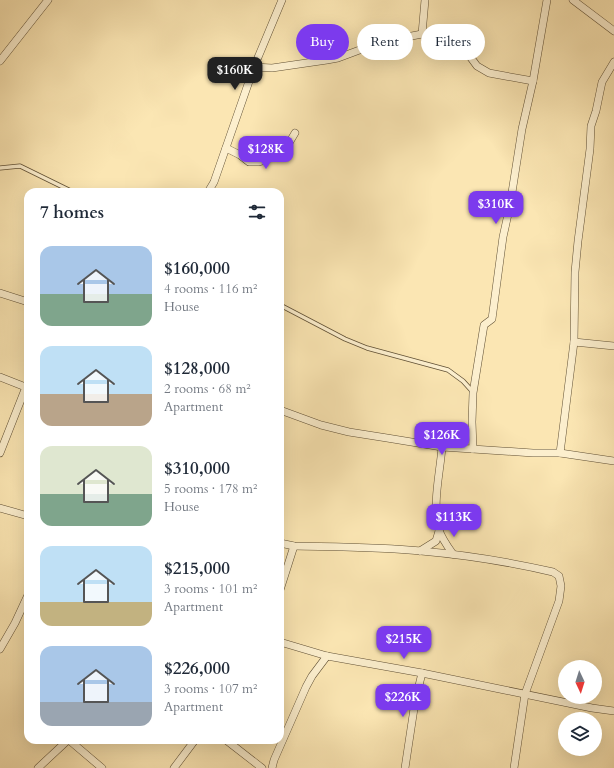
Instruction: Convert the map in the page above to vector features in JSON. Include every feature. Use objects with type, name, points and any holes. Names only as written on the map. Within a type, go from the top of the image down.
[{"type":"street","points":[[0,61],[48,0]]},
{"type":"street","points":[[210,188],[214,182],[254,67],[282,0]]},
{"type":"street","points":[[423,24],[425,0]]},
{"type":"street","points":[[473,449],[473,393],[484,325],[492,319],[503,237],[510,206],[522,130],[547,0]]},
{"type":"street","points":[[573,0],[614,31]]},
{"type":"street","points":[[254,67],[272,68],[338,58],[381,42],[421,34]]},
{"type":"street","points":[[473,60],[477,66],[489,73],[532,80]]},
{"type":"street","points":[[560,453],[574,342],[576,264],[590,149],[591,126],[596,111],[602,82],[614,62]]},
{"type":"street","points":[[226,148],[240,155],[249,162],[259,162],[266,160],[281,151],[289,143],[295,133]]},
{"type":"street","points":[[0,294],[24,301]]},
{"type":"street","points":[[574,342],[614,346]]},
{"type":"street","points":[[0,376],[24,386]]},
{"type":"street","points":[[0,452],[24,394]]},
{"type":"street","points":[[284,412],[307,421],[349,432],[442,447],[560,453],[614,461]]},
{"type":"street","points":[[442,447],[436,513],[439,531],[453,554]]},
{"type":"street","points":[[0,508],[24,515]]},
{"type":"street","points":[[420,551],[436,540],[439,531]]},
{"type":"street","points":[[284,544],[294,546],[420,551],[453,554],[512,563],[553,572],[559,576],[561,586],[559,601],[525,694],[514,768]]},
{"type":"street","points":[[284,577],[294,546]]},
{"type":"street","points":[[0,649],[24,604]]},
{"type":"street","points":[[284,643],[327,656],[614,711]]},
{"type":"street","points":[[284,737],[306,687],[312,676],[327,656]]},
{"type":"street","points":[[404,768],[415,702],[422,673]]},
{"type":"street","points":[[38,768],[65,744]]},
{"type":"street","points":[[74,744],[102,768]]},
{"type":"street","points":[[174,768],[192,744]]},
{"type":"street","points":[[231,744],[262,768]]},
{"type":"street","points":[[272,768],[281,744]]},
{"type":"lane","points":[[0,168],[20,166],[65,188]]},
{"type":"lane","points":[[284,306],[345,339],[367,348],[448,370],[463,381],[473,393]]}]
